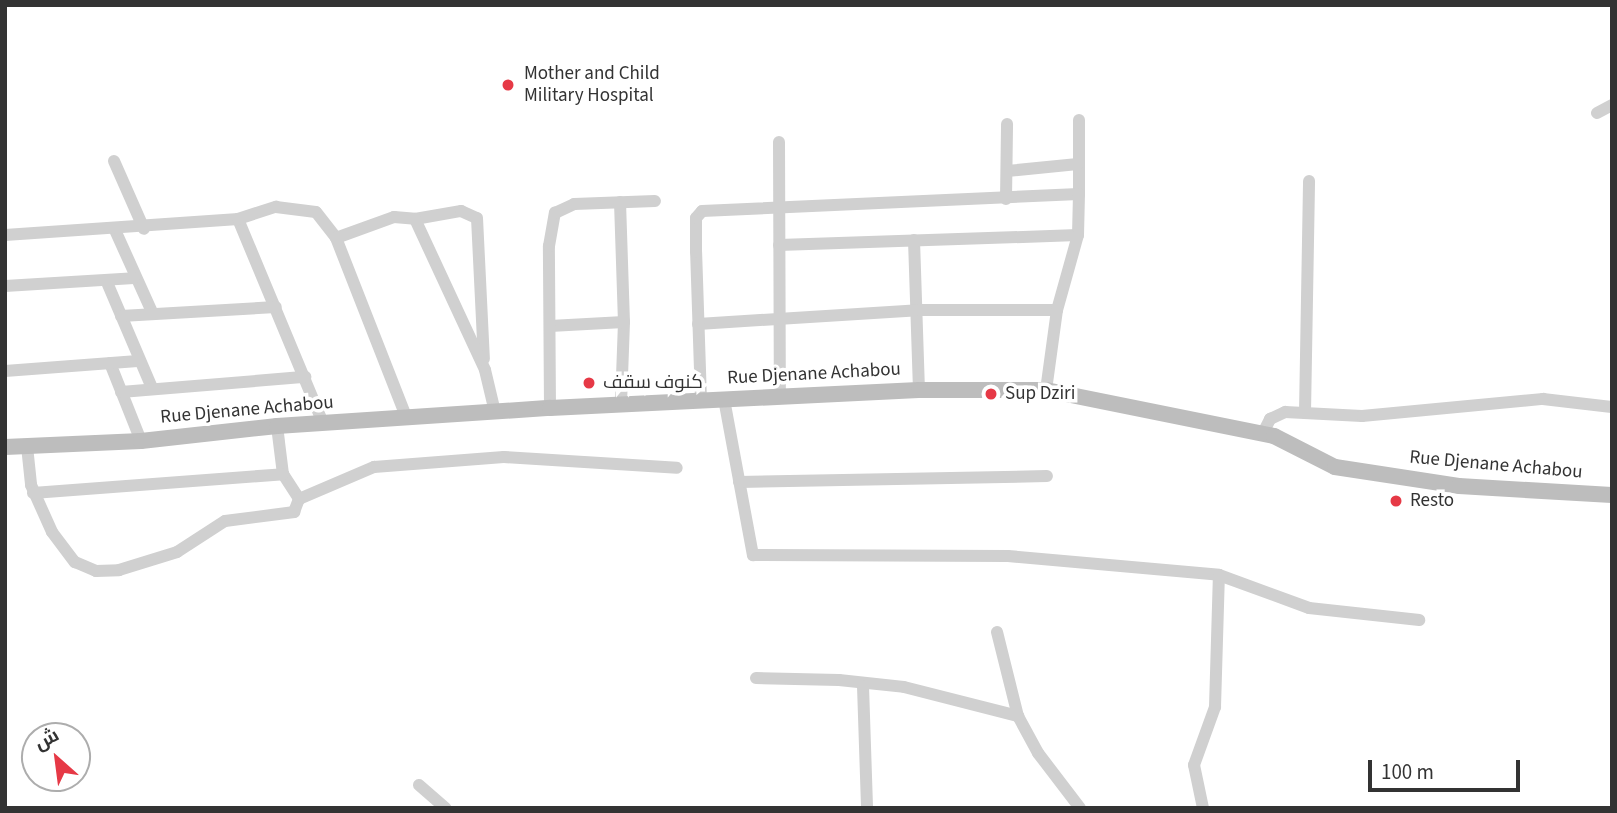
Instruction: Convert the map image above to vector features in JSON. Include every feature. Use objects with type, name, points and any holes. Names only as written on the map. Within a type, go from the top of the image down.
[{"type":"main road","name":"Rue Djenane Achabou","points":[[5,447],[141,441],[277,426],[550,408],[919,390],[1045,390],[1263,433],[1335,467],[1460,486],[1612,495]]},
{"type":"street","points":[[1597,113],[1612,106]]},
{"type":"street","points":[[1045,390],[1057,310],[1078,235],[1079,120]]},
{"type":"street","points":[[1006,199],[1007,124]]},
{"type":"street","points":[[779,142],[776,318],[780,397]]},
{"type":"street","points":[[114,162],[144,229]]},
{"type":"street","points":[[1007,171],[1078,164]]},
{"type":"street","points":[[1306,413],[1309,181]]},
{"type":"street","points":[[701,400],[698,214],[778,205],[1006,199],[1079,194]]},
{"type":"street","points":[[550,408],[549,246],[555,214],[574,204],[655,201]]},
{"type":"street","points":[[620,202],[624,323],[621,405]]},
{"type":"street","points":[[5,235],[144,229],[238,219],[276,207],[303,209],[321,215],[335,238],[407,419]]},
{"type":"street","points":[[335,238],[384,219],[415,219],[461,211],[477,218],[485,370],[495,412]]},
{"type":"street","points":[[238,219],[323,423]]},
{"type":"street","points":[[415,219],[485,370]]},
{"type":"street","points":[[115,230],[134,278],[153,314]]},
{"type":"street","points":[[779,245],[1078,235]]},
{"type":"street","points":[[914,240],[919,390]]},
{"type":"street","points":[[5,286],[134,278]]},
{"type":"street","points":[[106,280],[138,361],[152,388]]},
{"type":"street","points":[[121,316],[276,307]]},
{"type":"street","points":[[698,324],[918,310],[1057,310]]},
{"type":"street","points":[[550,326],[624,323]]},
{"type":"street","points":[[5,371],[138,361]]},
{"type":"street","points":[[110,363],[141,441]]},
{"type":"street","points":[[121,391],[305,377]]},
{"type":"street","points":[[724,399],[753,555],[1008,556],[1219,575],[1309,608],[1419,620]]},
{"type":"street","points":[[1263,433],[1276,414],[1385,415],[1543,399],[1612,407]]},
{"type":"street","points":[[277,426],[283,474],[299,499]]},
{"type":"street","points":[[27,446],[33,493],[52,533],[75,562],[96,571],[147,563],[177,552],[225,521],[293,512],[299,499],[374,467],[504,457],[677,468]]},
{"type":"street","points":[[33,493],[283,474]]},
{"type":"street","points":[[739,482],[1047,476]]},
{"type":"street","points":[[1203,808],[1194,765],[1215,707],[1219,575]]},
{"type":"street","points":[[997,632],[1018,716],[1038,753],[1080,808]]},
{"type":"street","points":[[757,678],[839,680],[863,686],[904,687],[1018,716]]},
{"type":"street","points":[[863,686],[867,808]]},
{"type":"street","points":[[419,785],[445,808]]},
{"type":"place","name":"Mother and Child Military Hospital","points":[[508,85]]},
{"type":"place","name":"كنوف سقف","points":[[589,383]]},
{"type":"place","name":"Sup Dziri","points":[[991,394]]},
{"type":"place","name":"Resto","points":[[1396,501]]}]
